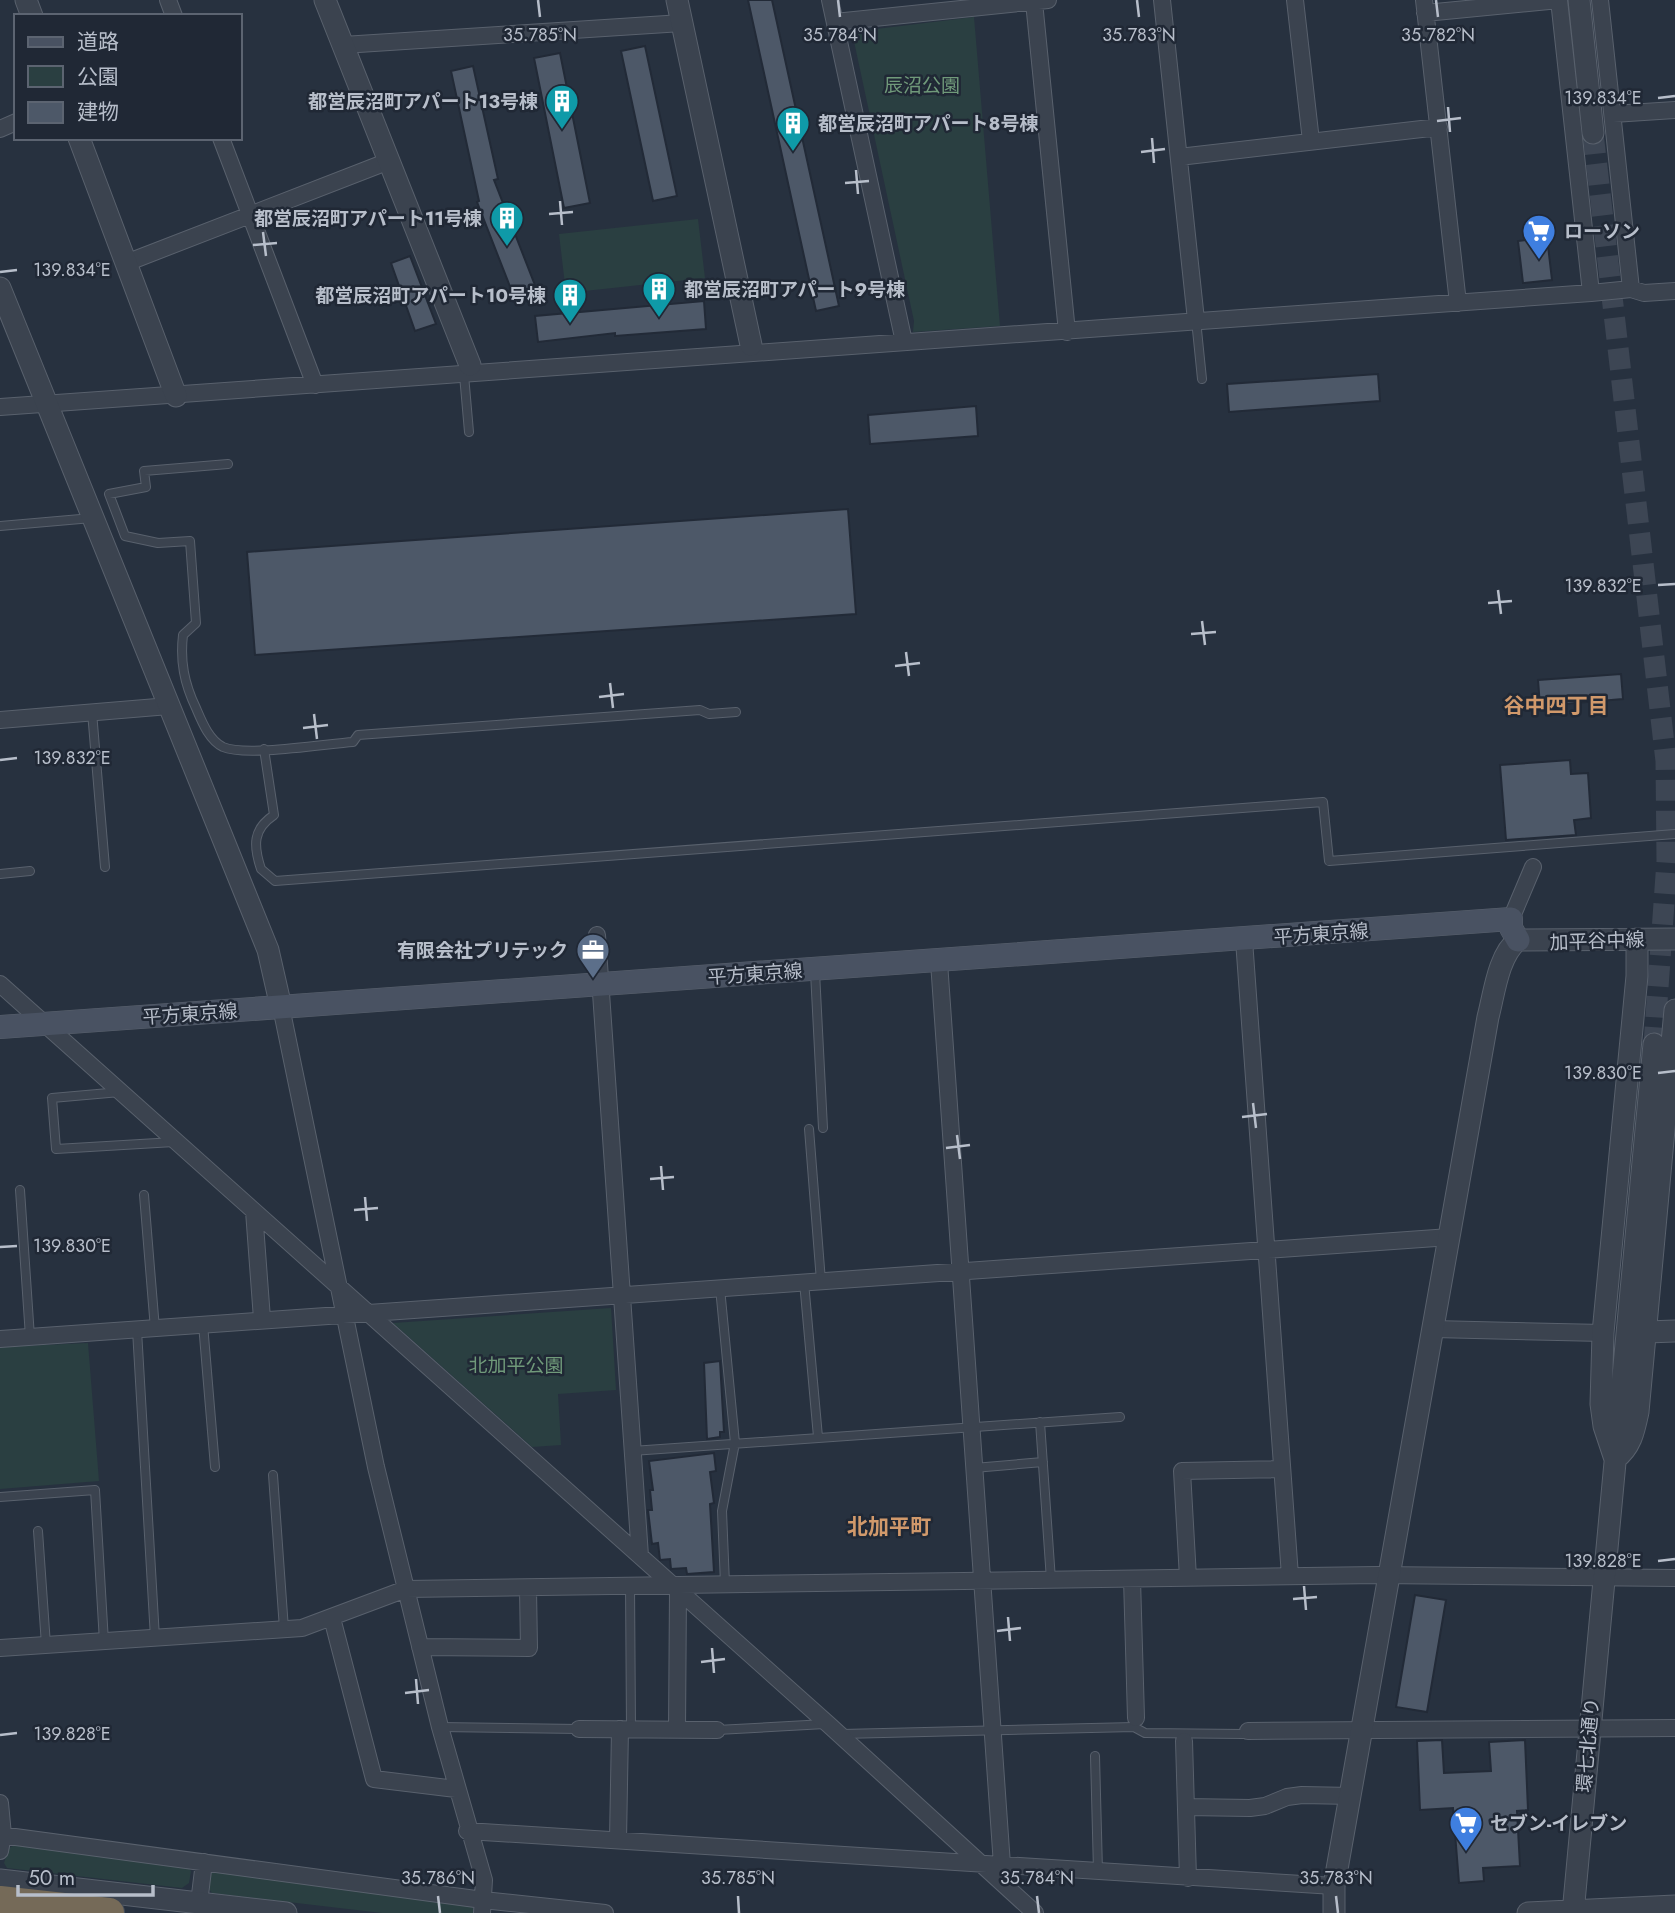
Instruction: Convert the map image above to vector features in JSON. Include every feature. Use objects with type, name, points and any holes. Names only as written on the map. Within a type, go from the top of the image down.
[{"type":"highway","points":[[0,1901],[109,1913]]},
{"type":"main road","name":"平方東京線","points":[[0,1027],[1244,940],[1515,930]]},
{"type":"street","points":[[325,0],[469,372]]},
{"type":"street","points":[[677,0],[752,349]]},
{"type":"street","points":[[830,0],[904,342]]},
{"type":"street","points":[[1162,0],[1196,320]]},
{"type":"street","points":[[1295,0],[1311,141]]},
{"type":"street","points":[[1458,303],[1424,6],[1559,0],[1591,293]]},
{"type":"street","points":[[1579,0],[1593,133]]},
{"type":"street","points":[[1600,0],[1631,289]]},
{"type":"street","points":[[835,22],[1041,1],[1067,332]]},
{"type":"street","points":[[343,45],[682,23]]},
{"type":"street","points":[[1613,114],[1675,110]]},
{"type":"street","points":[[1179,157],[1439,127]]},
{"type":"street","points":[[80,140],[176,396]]},
{"type":"street","points":[[222,140],[314,385]]},
{"type":"street","points":[[126,263],[388,160]]},
{"type":"street","points":[[0,288],[268,950],[376,1466],[456,1789],[484,1880],[483,1906]]},
{"type":"street","points":[[0,408],[752,349],[1067,332],[1196,320],[1631,289],[1644,293],[1675,291]]},
{"type":"street","points":[[0,720],[169,706]]},
{"type":"street","points":[[1334,1913],[1334,1886],[1488,1017],[1533,867]]},
{"type":"street","name":"加平谷中線","points":[[1515,930],[1534,943],[1675,939]]},
{"type":"street","points":[[597,935],[640,1556]]},
{"type":"street","points":[[1637,939],[1636,989],[1603,1333],[1601,1404],[1604,1426],[1615,1460],[1624,1452],[1634,1434],[1673,1086],[1675,1010]]},
{"type":"street","points":[[1244,940],[1290,1576]]},
{"type":"street","points":[[939,962],[1002,1865]]},
{"type":"street","points":[[0,984],[834,1729],[1035,1913]]},
{"type":"street","name":"環七北通り","points":[[1573,1912],[1654,1044]]},
{"type":"street","points":[[254,1212],[262,1320]]},
{"type":"street","points":[[0,1339],[1450,1237]]},
{"type":"street","points":[[1434,1329],[1603,1333]]},
{"type":"street","points":[[1647,1332],[1675,1331]]},
{"type":"street","points":[[1188,1578],[1182,1471],[1281,1469]]},
{"type":"street","points":[[0,1648],[302,1628],[406,1589],[528,1589],[630,1585],[675,1588],[725,1584],[1391,1575],[1675,1578]]},
{"type":"street","points":[[1132,1579],[1135,1723]]},
{"type":"street","points":[[675,1588],[677,1730]]},
{"type":"street","points":[[420,1647],[529,1648],[528,1589]]},
{"type":"street","points":[[332,1618],[374,1779],[456,1789]]},
{"type":"street","points":[[1248,1731],[1675,1728]]},
{"type":"street","points":[[579,1729],[717,1730]]},
{"type":"street","points":[[618,1840],[625,1729]]},
{"type":"street","points":[[1184,1737],[1188,1878]]},
{"type":"street","points":[[1186,1807],[1250,1808],[1265,1807],[1287,1797],[1301,1795],[1352,1796]]},
{"type":"street","points":[[0,1803],[1,1840],[204,1862],[483,1906],[605,1913]]},
{"type":"street","points":[[467,1831],[1334,1886]]},
{"type":"street","points":[[199,1903],[204,1862]]},
{"type":"street","points":[[0,1880],[286,1913]]},
{"type":"street","points":[[1528,1913],[1616,1911],[1675,1906]]},
{"type":"lane","points":[[1196,320],[1202,379]]},
{"type":"lane","points":[[469,372],[469,432]]},
{"type":"lane","points":[[228,464],[144,471],[146,486],[109,494],[125,536],[158,543],[190,541],[197,623],[183,635],[180,660],[191,698],[203,725],[222,746],[264,750],[353,742],[358,735],[701,710],[709,714],[736,712]]},
{"type":"lane","points":[[0,526],[92,518]]},
{"type":"lane","points":[[92,712],[105,867]]},
{"type":"lane","points":[[264,750],[274,815],[258,828],[255,841],[261,869],[275,881],[1323,802],[1329,861],[1675,834]]},
{"type":"lane","points":[[0,874],[30,872]]},
{"type":"lane","points":[[815,969],[823,1128]]},
{"type":"lane","points":[[120,1092],[52,1098],[56,1149],[177,1142]]},
{"type":"lane","points":[[809,1129],[818,1437]]},
{"type":"lane","points":[[20,1190],[30,1337]]},
{"type":"lane","points":[[144,1195],[155,1329]]},
{"type":"lane","points":[[720,1288],[735,1443],[722,1511],[725,1584]]},
{"type":"lane","points":[[203,1324],[215,1467]]},
{"type":"lane","points":[[137,1330],[155,1638]]},
{"type":"lane","points":[[632,1451],[1120,1417]]},
{"type":"lane","points":[[1040,1422],[1051,1580]]},
{"type":"lane","points":[[974,1468],[1044,1462]]},
{"type":"lane","points":[[273,1475],[284,1629]]},
{"type":"lane","points":[[0,1497],[94,1490],[104,1642]]},
{"type":"lane","points":[[38,1531],[46,1645]]},
{"type":"lane","points":[[625,1729],[630,1585]]},
{"type":"lane","points":[[717,1730],[992,1729],[1135,1723],[1145,1732],[1184,1737],[1243,1734],[1248,1731]]},
{"type":"lane","points":[[440,1727],[579,1729]]},
{"type":"lane","points":[[1095,1756],[1098,1871]]},
{"type":"green space","name":"辰沼公園","points":[[974,17],[1000,326],[913,332],[914,321],[852,32]]},
{"type":"green space","points":[[698,219],[705,278],[566,293],[559,234]]},
{"type":"green space","name":"北加平公園","points":[[611,1308],[616,1390],[558,1394],[561,1445],[532,1447],[393,1323]]},
{"type":"green space","points":[[88,1343],[99,1481],[0,1489],[0,1347]]},
{"type":"green space","points":[[15,1845],[187,1866],[191,1871],[189,1883],[182,1888],[7,1868],[4,1863],[9,1848]]},
{"type":"green space","points":[[212,1871],[473,1904],[473,1913],[382,1913],[212,1893],[208,1888]]},
{"type":"building","name":"都営辰沼町アパート8号棟","points":[[748,0],[772,0],[839,306],[816,311]]},
{"type":"building","points":[[645,46],[677,196],[653,201],[621,51]]},
{"type":"building","name":"都営辰沼町アパート13号棟","points":[[560,53],[590,203],[564,208],[534,58]]},
{"type":"building","points":[[473,66],[498,179],[494,180],[538,293],[516,302],[477,202],[479,201],[451,71]]},
{"type":"building","points":[[1547,237],[1552,280],[1523,283],[1518,241]]},
{"type":"building","points":[[410,256],[436,324],[415,331],[391,263]]},
{"type":"building","points":[[704,301],[706,329],[615,336],[615,333],[538,342],[535,316]]},
{"type":"building","points":[[1378,374],[1380,401],[1229,412],[1227,384]]},
{"type":"building","points":[[976,406],[978,436],[870,444],[868,415]]},
{"type":"building","points":[[848,509],[856,614],[255,655],[247,552]]},
{"type":"building","points":[[1621,674],[1623,699],[1540,706],[1538,680]]},
{"type":"building","points":[[1570,760],[1571,774],[1588,773],[1591,818],[1574,820],[1576,835],[1506,840],[1500,765]]},
{"type":"building","points":[[720,1361],[724,1432],[720,1432],[720,1437],[707,1439],[704,1363]]},
{"type":"building","points":[[714,1453],[716,1471],[710,1472],[714,1503],[710,1504],[714,1572],[687,1574],[686,1568],[671,1569],[670,1559],[660,1560],[658,1543],[652,1544],[648,1510],[652,1510],[650,1490],[653,1490],[649,1461]]},
{"type":"building","points":[[1415,1595],[1446,1600],[1427,1712],[1396,1707]]},
{"type":"building","points":[[1442,1740],[1444,1773],[1491,1771],[1489,1742],[1525,1740],[1528,1810],[1517,1811],[1520,1866],[1483,1868],[1484,1881],[1459,1883],[1453,1808],[1420,1810],[1417,1741]]},
{"type":"tunnel","points":[[1593,133],[1666,761],[1667,861],[1654,1044]]},
{"type":"place","name":"都営辰沼町アパート13号棟","points":[[562,131]]},
{"type":"place","name":"都営辰沼町アパート8号棟","points":[[793,153]]},
{"type":"place","name":"都営辰沼町アパート11号棟","points":[[507,248]]},
{"type":"place","name":"ローソン","points":[[1539,261]]},
{"type":"place","name":"都営辰沼町アパート9号棟","points":[[659,319]]},
{"type":"place","name":"都営辰沼町アパート10号棟","points":[[570,325]]},
{"type":"place","name":"有限会社プリテック","points":[[593,980]]},
{"type":"place","name":"セブン-イレブン","points":[[1466,1853]]},
{"type":"district","name":"谷中四丁目","points":[[1556,706]]},
{"type":"district","name":"北加平町","points":[[889,1527]]}]
